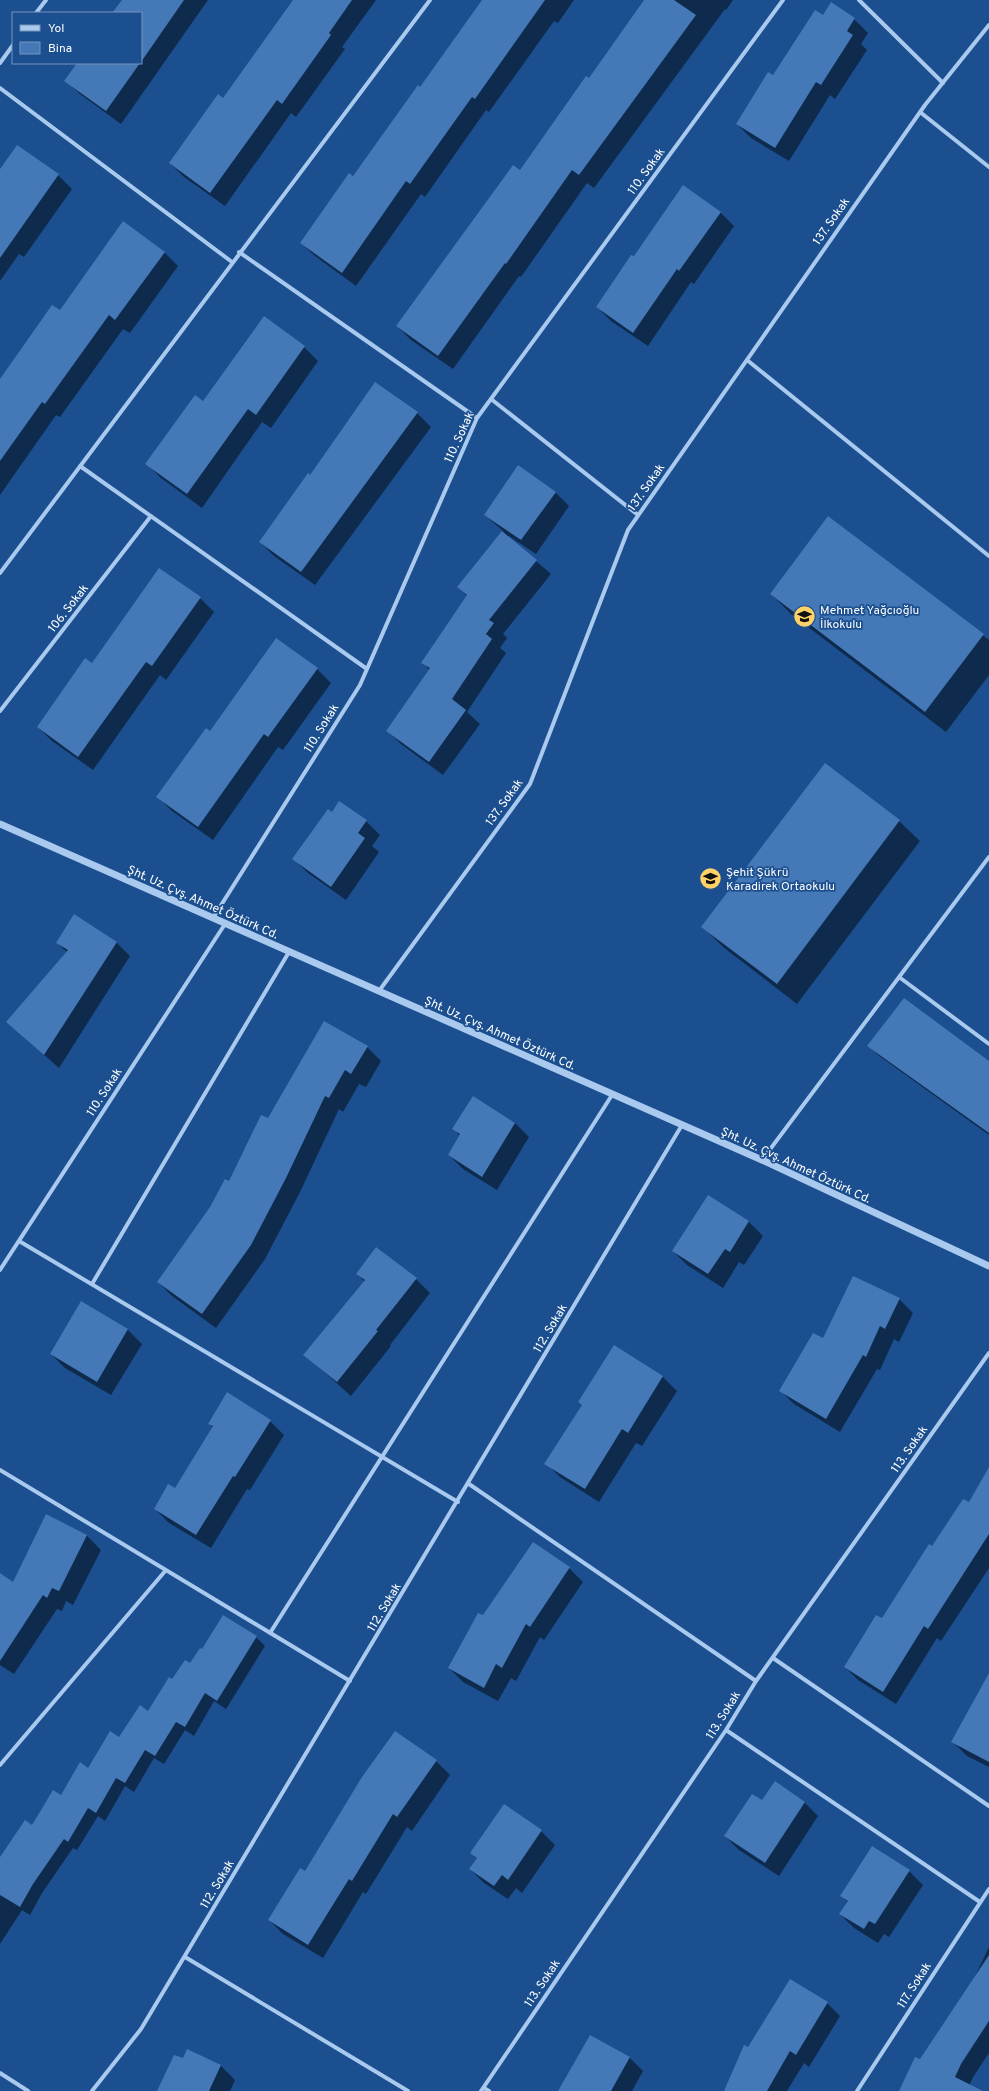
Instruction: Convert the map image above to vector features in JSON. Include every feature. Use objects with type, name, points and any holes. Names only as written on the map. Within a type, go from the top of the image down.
[{"type":"street","points":[[37,12],[46,0]]},
{"type":"street","points":[[0,573],[430,0]]},
{"type":"street","name":"110. Sokak","points":[[213,918],[360,685],[477,418],[783,0]]},
{"type":"street","points":[[859,0],[943,83]]},
{"type":"street","name":"137. Sokak","points":[[378,992],[530,784],[628,530],[920,112],[989,26]]},
{"type":"street","points":[[0,62],[12,46]]},
{"type":"street","points":[[0,88],[232,262]]},
{"type":"street","points":[[920,112],[989,167]]},
{"type":"street","points":[[240,252],[477,418]]},
{"type":"street","points":[[747,360],[989,556]]},
{"type":"street","points":[[491,399],[638,515]]},
{"type":"street","points":[[80,466],[367,669]]},
{"type":"street","name":"106. Sokak","points":[[0,711],[151,516]]},
{"type":"street","name":"Şht. Uz. Çvş. Ahmet Öztürk Cd.","points":[[0,824],[378,992],[762,1160],[989,1266]]},
{"type":"street","points":[[762,1160],[989,856]]},
{"type":"street","name":"110. Sokak","points":[[0,1270],[225,924]]},
{"type":"street","points":[[92,1284],[289,952]]},
{"type":"street","points":[[899,977],[989,1044]]},
{"type":"street","points":[[270,1633],[612,1095]]},
{"type":"street","name":"112. Sokak","points":[[92,2091],[141,2028],[185,1957],[469,1484],[682,1125]]},
{"type":"street","points":[[20,1241],[458,1502]]},
{"type":"street","name":"113. Sokak","points":[[482,2089],[726,1730],[756,1681],[989,1353]]},
{"type":"street","points":[[0,1470],[350,1681]]},
{"type":"street","points":[[469,1484],[756,1681]]},
{"type":"street","points":[[0,1765],[166,1570]]},
{"type":"street","points":[[773,1658],[989,1806]]},
{"type":"street","points":[[726,1730],[980,1902]]},
{"type":"street","name":"117. Sokak","points":[[857,2091],[989,1889]]},
{"type":"street","points":[[185,1957],[408,2091]]},
{"type":"street","points":[[0,2073],[28,2091]]},
{"type":"street","points":[[482,2089],[489,2091]]},
{"type":"building","points":[[122,0],[184,0],[142,61],[142,12],[113,12]]},
{"type":"building","points":[[293,0],[352,0],[329,33],[331,35],[282,104],[277,100],[210,193],[169,163],[218,94],[223,98]]},
{"type":"building","points":[[482,0],[545,0],[475,99],[472,97],[410,184],[406,181],[342,273],[300,243],[349,173],[353,176],[418,85],[420,87]]},
{"type":"building","points":[[644,0],[674,0],[696,15],[579,175],[572,170],[506,264],[505,263],[438,356],[396,326],[513,165],[520,170],[586,76],[589,78]]},
{"type":"building","points":[[831,2],[855,18],[847,31],[853,35],[821,85],[816,82],[775,148],[736,124],[768,72],[773,75],[815,10],[823,15]]},
{"type":"building","points":[[76,64],[139,64],[106,111],[64,81]]},
{"type":"building","points":[[17,145],[59,174],[0,258],[0,169]]},
{"type":"building","points":[[683,185],[721,212],[679,271],[677,269],[633,333],[596,307],[631,255],[634,256]]},
{"type":"building","points":[[123,221],[165,252],[115,320],[109,315],[45,404],[42,402],[0,461],[0,379],[52,305],[60,310]]},
{"type":"building","points":[[264,316],[305,346],[256,415],[248,409],[187,494],[145,464],[195,395],[203,401]]},
{"type":"building","points":[[375,382],[418,412],[301,572],[259,542],[308,473],[310,475]]},
{"type":"building","points":[[518,465],[556,492],[521,540],[484,515]]},
{"type":"building","points":[[828,516],[984,634],[925,712],[770,594]]},
{"type":"building","points":[[502,531],[537,560],[489,620],[494,623],[486,634],[492,639],[452,699],[466,710],[429,762],[386,731],[430,668],[421,663],[467,595],[457,587]]},
{"type":"building","points":[[159,568],[201,597],[152,666],[146,662],[78,757],[37,727],[85,658],[92,663]]},
{"type":"building","points":[[276,638],[318,668],[268,737],[264,734],[198,827],[156,797],[206,728],[210,731]]},
{"type":"building","points":[[825,763],[900,820],[777,984],[701,927]]},
{"type":"building","points":[[339,801],[367,820],[358,833],[365,838],[331,887],[292,859],[328,809],[332,812]]},
{"type":"building","points":[[74,914],[117,942],[44,1055],[6,1022],[68,950],[56,943]]},
{"type":"building","points":[[904,998],[989,1061],[989,1133],[867,1046]]},
{"type":"building","points":[[324,1021],[368,1046],[351,1074],[345,1070],[329,1098],[325,1096],[286,1178],[251,1245],[202,1314],[157,1282],[210,1207],[225,1179],[229,1181],[261,1115],[268,1118]]},
{"type":"building","points":[[473,1096],[515,1123],[482,1177],[448,1155],[460,1134],[452,1129]]},
{"type":"building","points":[[708,1195],[749,1221],[730,1252],[725,1249],[708,1274],[672,1251]]},
{"type":"building","points":[[376,1247],[417,1278],[376,1330],[378,1331],[337,1382],[303,1355],[365,1280],[356,1274]]},
{"type":"building","points":[[853,1276],[900,1298],[885,1329],[880,1326],[866,1357],[863,1355],[826,1419],[779,1391],[813,1333],[823,1338]]},
{"type":"building","points":[[81,1301],[128,1329],[97,1382],[50,1354]]},
{"type":"building","points":[[614,1345],[663,1376],[628,1433],[622,1429],[585,1489],[544,1464],[582,1405],[578,1402]]},
{"type":"building","points":[[227,1392],[271,1420],[235,1477],[233,1476],[196,1535],[154,1509],[168,1484],[175,1488],[213,1426],[208,1424]]},
{"type":"building","points":[[989,1467],[989,1534],[928,1629],[924,1626],[883,1692],[844,1667],[876,1615],[882,1618],[929,1544],[932,1546],[963,1499],[969,1502]]},
{"type":"building","points":[[46,1514],[87,1535],[59,1591],[52,1588],[47,1598],[43,1595],[0,1661],[0,1573],[13,1582]]},
{"type":"building","points":[[533,1542],[570,1567],[530,1627],[526,1624],[502,1668],[496,1664],[484,1688],[448,1668],[478,1613],[483,1615]]},
{"type":"building","points":[[223,1615],[257,1636],[217,1701],[205,1693],[185,1727],[176,1722],[155,1756],[145,1750],[125,1783],[116,1778],[96,1813],[88,1808],[68,1842],[64,1839],[33,1884],[20,1907],[0,1895],[0,1857],[25,1820],[32,1825],[53,1790],[61,1795],[80,1762],[88,1768],[110,1731],[119,1737],[140,1705],[148,1711],[169,1677],[172,1679],[185,1660],[190,1663],[200,1648],[202,1649]]},
{"type":"building","points":[[989,1673],[989,1762],[951,1742]]},
{"type":"building","points":[[395,1731],[437,1760],[397,1817],[393,1814],[352,1881],[349,1879],[308,1945],[268,1920],[300,1868],[305,1871],[362,1777]]},
{"type":"building","points":[[775,1781],[805,1802],[765,1863],[724,1836],[752,1794],[762,1800]]},
{"type":"building","points":[[504,1804],[542,1830],[508,1880],[502,1875],[494,1886],[469,1869],[477,1858],[470,1853]]},
{"type":"building","points":[[872,1846],[910,1870],[875,1924],[869,1921],[864,1929],[839,1914],[848,1901],[840,1896]]},
{"type":"building","points":[[989,1955],[989,2021],[961,2064],[955,2077],[983,2091],[899,2091],[915,2057],[920,2059]]},
{"type":"building","points":[[790,1979],[828,2002],[796,2055],[790,2051],[767,2091],[724,2091],[744,2045],[748,2047]]},
{"type":"building","points":[[590,2035],[630,2057],[611,2091],[558,2091]]},
{"type":"building","points":[[187,2049],[221,2065],[209,2091],[157,2091],[174,2055],[183,2058]]},
{"type":"place","name":"Mehmet Yağcıoğlu İlkokulu","points":[[804,617]]},
{"type":"place","name":"Şehit Şükrü Karadirek Ortaokulu","points":[[710,879]]}]
